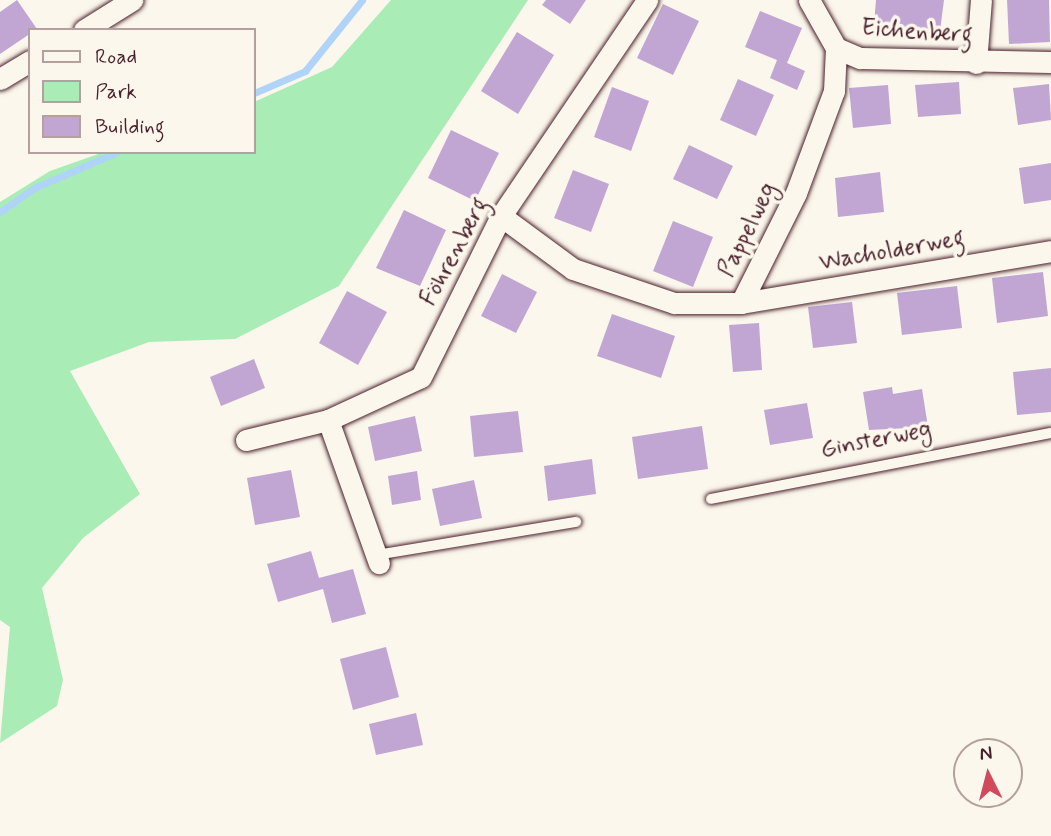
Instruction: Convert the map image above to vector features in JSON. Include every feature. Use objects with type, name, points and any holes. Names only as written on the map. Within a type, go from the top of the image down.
[{"type":"street","points":[[87,28],[132,0]]},
{"type":"street","name":"Föhrenberg","points":[[246,440],[328,420],[421,377],[501,216],[647,0]]},
{"type":"street","name":"Eichenberg","points":[[809,0],[836,48],[860,58],[976,63],[1051,62]]},
{"type":"street","points":[[976,63],[981,0]]},
{"type":"street","name":"Pappelweg","points":[[501,216],[573,269],[674,303],[741,303],[796,193],[825,117],[834,91],[836,48]]},
{"type":"street","points":[[0,79],[28,62]]},
{"type":"street","name":"Wacholderweg","points":[[741,303],[1051,251]]},
{"type":"street","points":[[328,420],[377,559]]},
{"type":"lane","name":"Ginsterweg","points":[[710,499],[1051,433]]},
{"type":"lane","points":[[377,559],[576,522]]},
{"type":"green space","points":[[391,0],[528,0],[339,286],[235,339],[149,342],[70,371],[140,494],[83,538],[42,588],[63,680],[57,706],[0,743],[10,627],[0,620],[0,202],[50,171],[98,154],[256,154],[256,101],[332,67]]},
{"type":"building","points":[[17,0],[36,28],[28,28],[28,35],[0,54],[0,12]]},
{"type":"building","points":[[546,0],[586,0],[570,24],[542,5]]},
{"type":"building","points":[[876,0],[944,0],[940,31],[874,24]]},
{"type":"building","points":[[1007,0],[1049,0],[1050,42],[1009,44]]},
{"type":"building","points":[[663,4],[699,21],[673,75],[637,58]]},
{"type":"building","points":[[760,11],[802,28],[787,63],[805,71],[797,90],[770,78],[777,60],[745,47]]},
{"type":"building","points":[[517,32],[554,55],[518,114],[481,91]]},
{"type":"building","points":[[738,79],[774,95],[756,136],[720,120]]},
{"type":"building","points":[[959,82],[961,114],[918,117],[915,85]]},
{"type":"building","points":[[1049,84],[1051,120],[1018,125],[1013,88]]},
{"type":"building","points":[[888,85],[891,124],[853,128],[849,88]]},
{"type":"building","points":[[612,87],[649,101],[631,151],[594,137]]},
{"type":"building","points":[[451,130],[499,153],[475,201],[428,178]]},
{"type":"building","points":[[689,145],[733,166],[717,199],[673,179]]},
{"type":"building","points":[[1051,163],[1051,200],[1024,204],[1019,168]]},
{"type":"building","points":[[573,170],[609,184],[591,232],[554,218]]},
{"type":"building","points":[[880,172],[884,212],[838,217],[835,178]]},
{"type":"building","points":[[404,210],[446,230],[420,286],[376,268]]},
{"type":"building","points":[[673,221],[713,237],[693,287],[653,271]]},
{"type":"building","points":[[1043,272],[1048,316],[997,323],[992,278]]},
{"type":"building","points":[[502,274],[537,292],[516,333],[481,316]]},
{"type":"building","points":[[957,286],[962,328],[902,335],[897,293]]},
{"type":"building","points":[[347,291],[387,312],[358,365],[319,343]]},
{"type":"building","points":[[852,302],[857,343],[813,348],[808,307]]},
{"type":"building","points":[[612,314],[675,336],[661,378],[597,356]]},
{"type":"building","points":[[759,323],[762,370],[733,372],[729,325]]},
{"type":"building","points":[[254,359],[265,388],[221,406],[210,377]]},
{"type":"building","points":[[1051,368],[1051,412],[1017,415],[1013,372]]},
{"type":"building","points":[[892,387],[893,394],[922,389],[928,427],[869,430],[863,392]]},
{"type":"building","points":[[807,403],[813,438],[770,445],[764,410]]},
{"type":"building","points":[[518,411],[523,452],[474,457],[470,416]]},
{"type":"building","points":[[415,416],[422,451],[375,461],[368,427]]},
{"type":"building","points":[[702,426],[708,469],[638,479],[632,437]]},
{"type":"building","points":[[592,459],[596,494],[548,501],[544,466]]},
{"type":"building","points":[[291,470],[300,517],[255,525],[247,478]]},
{"type":"building","points":[[417,471],[421,500],[392,505],[388,476]]},
{"type":"building","points":[[474,480],[482,518],[440,526],[432,489]]},
{"type":"building","points":[[311,551],[319,578],[353,569],[366,614],[332,623],[323,589],[278,602],[267,564]]},
{"type":"building","points":[[386,647],[399,697],[353,710],[340,659]]},
{"type":"building","points":[[416,713],[423,745],[376,755],[369,724]]},
{"type":"waterway","points":[[256,92],[305,71],[362,0]]},
{"type":"waterway","points":[[0,212],[34,188],[112,154]]}]
